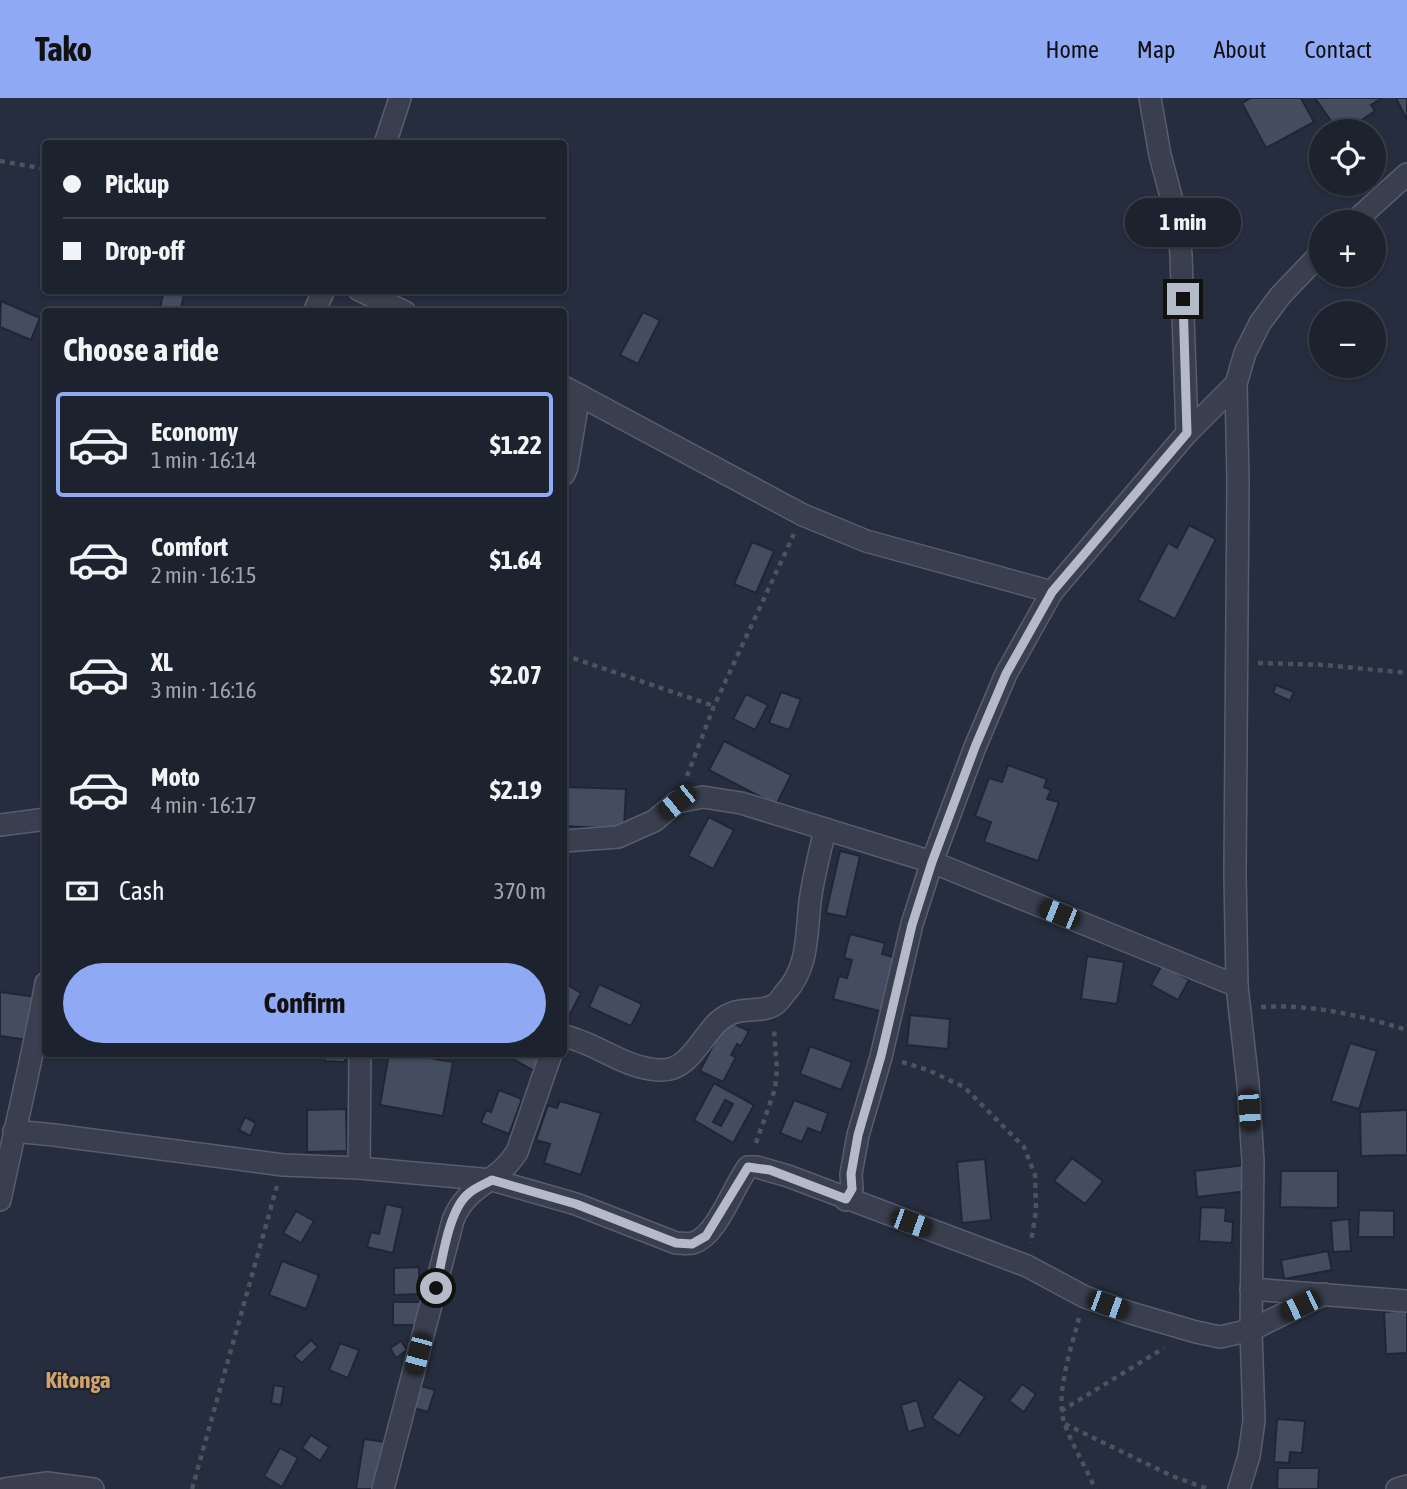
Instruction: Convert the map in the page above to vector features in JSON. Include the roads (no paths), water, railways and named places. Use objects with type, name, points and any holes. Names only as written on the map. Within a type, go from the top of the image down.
[{"type":"street","points":[[386,140],[400,98]]},
{"type":"street","points":[[1150,98],[1180,244],[1187,433]]},
{"type":"street","points":[[1367,210],[1407,174]]},
{"type":"street","points":[[1239,1489],[1249,1456],[1254,1421],[1251,1330],[1253,1161],[1237,986],[1234,800],[1238,482],[1236,384],[1245,353],[1260,323],[1280,296],[1309,266]]},
{"type":"street","points":[[367,294],[397,308]]},
{"type":"street","points":[[846,1199],[852,1189],[851,1174],[858,1135],[881,1056],[898,974],[932,862],[975,747],[1006,674],[1052,592],[1187,433],[1236,384]]},
{"type":"street","points":[[567,467],[571,391],[803,515],[866,541],[1052,592]]},
{"type":"street","points":[[567,841],[618,837],[654,821],[677,802],[704,797],[741,803],[932,862],[1237,986]]},
{"type":"street","points":[[0,825],[42,820]]},
{"type":"street","points":[[567,1037],[637,1067],[662,1071],[687,1060],[719,1021],[733,1012],[774,1006],[793,985],[803,963],[810,903],[825,828]]},
{"type":"street","points":[[0,1200],[14,1131],[10,1099],[36,1037],[42,1005]]},
{"type":"street","points":[[359,1168],[360,1057]]},
{"type":"street","points":[[383,1489],[453,1220],[468,1193],[492,1180],[507,1167],[517,1152],[550,1057]]},
{"type":"street","points":[[14,1131],[283,1165],[359,1168],[492,1180],[576,1204],[676,1243],[692,1244],[706,1236],[748,1167],[770,1170],[1027,1266],[1085,1297],[1220,1337],[1251,1330],[1324,1294]]},
{"type":"street","points":[[1251,1289],[1407,1301]]},
{"type":"street","points":[[5,1489],[47,1483],[93,1489]]},
{"type":"street","points":[[1398,1489],[1407,1486]]},
{"type":"district","name":"Kitonga","points":[[78,1380]]}]
